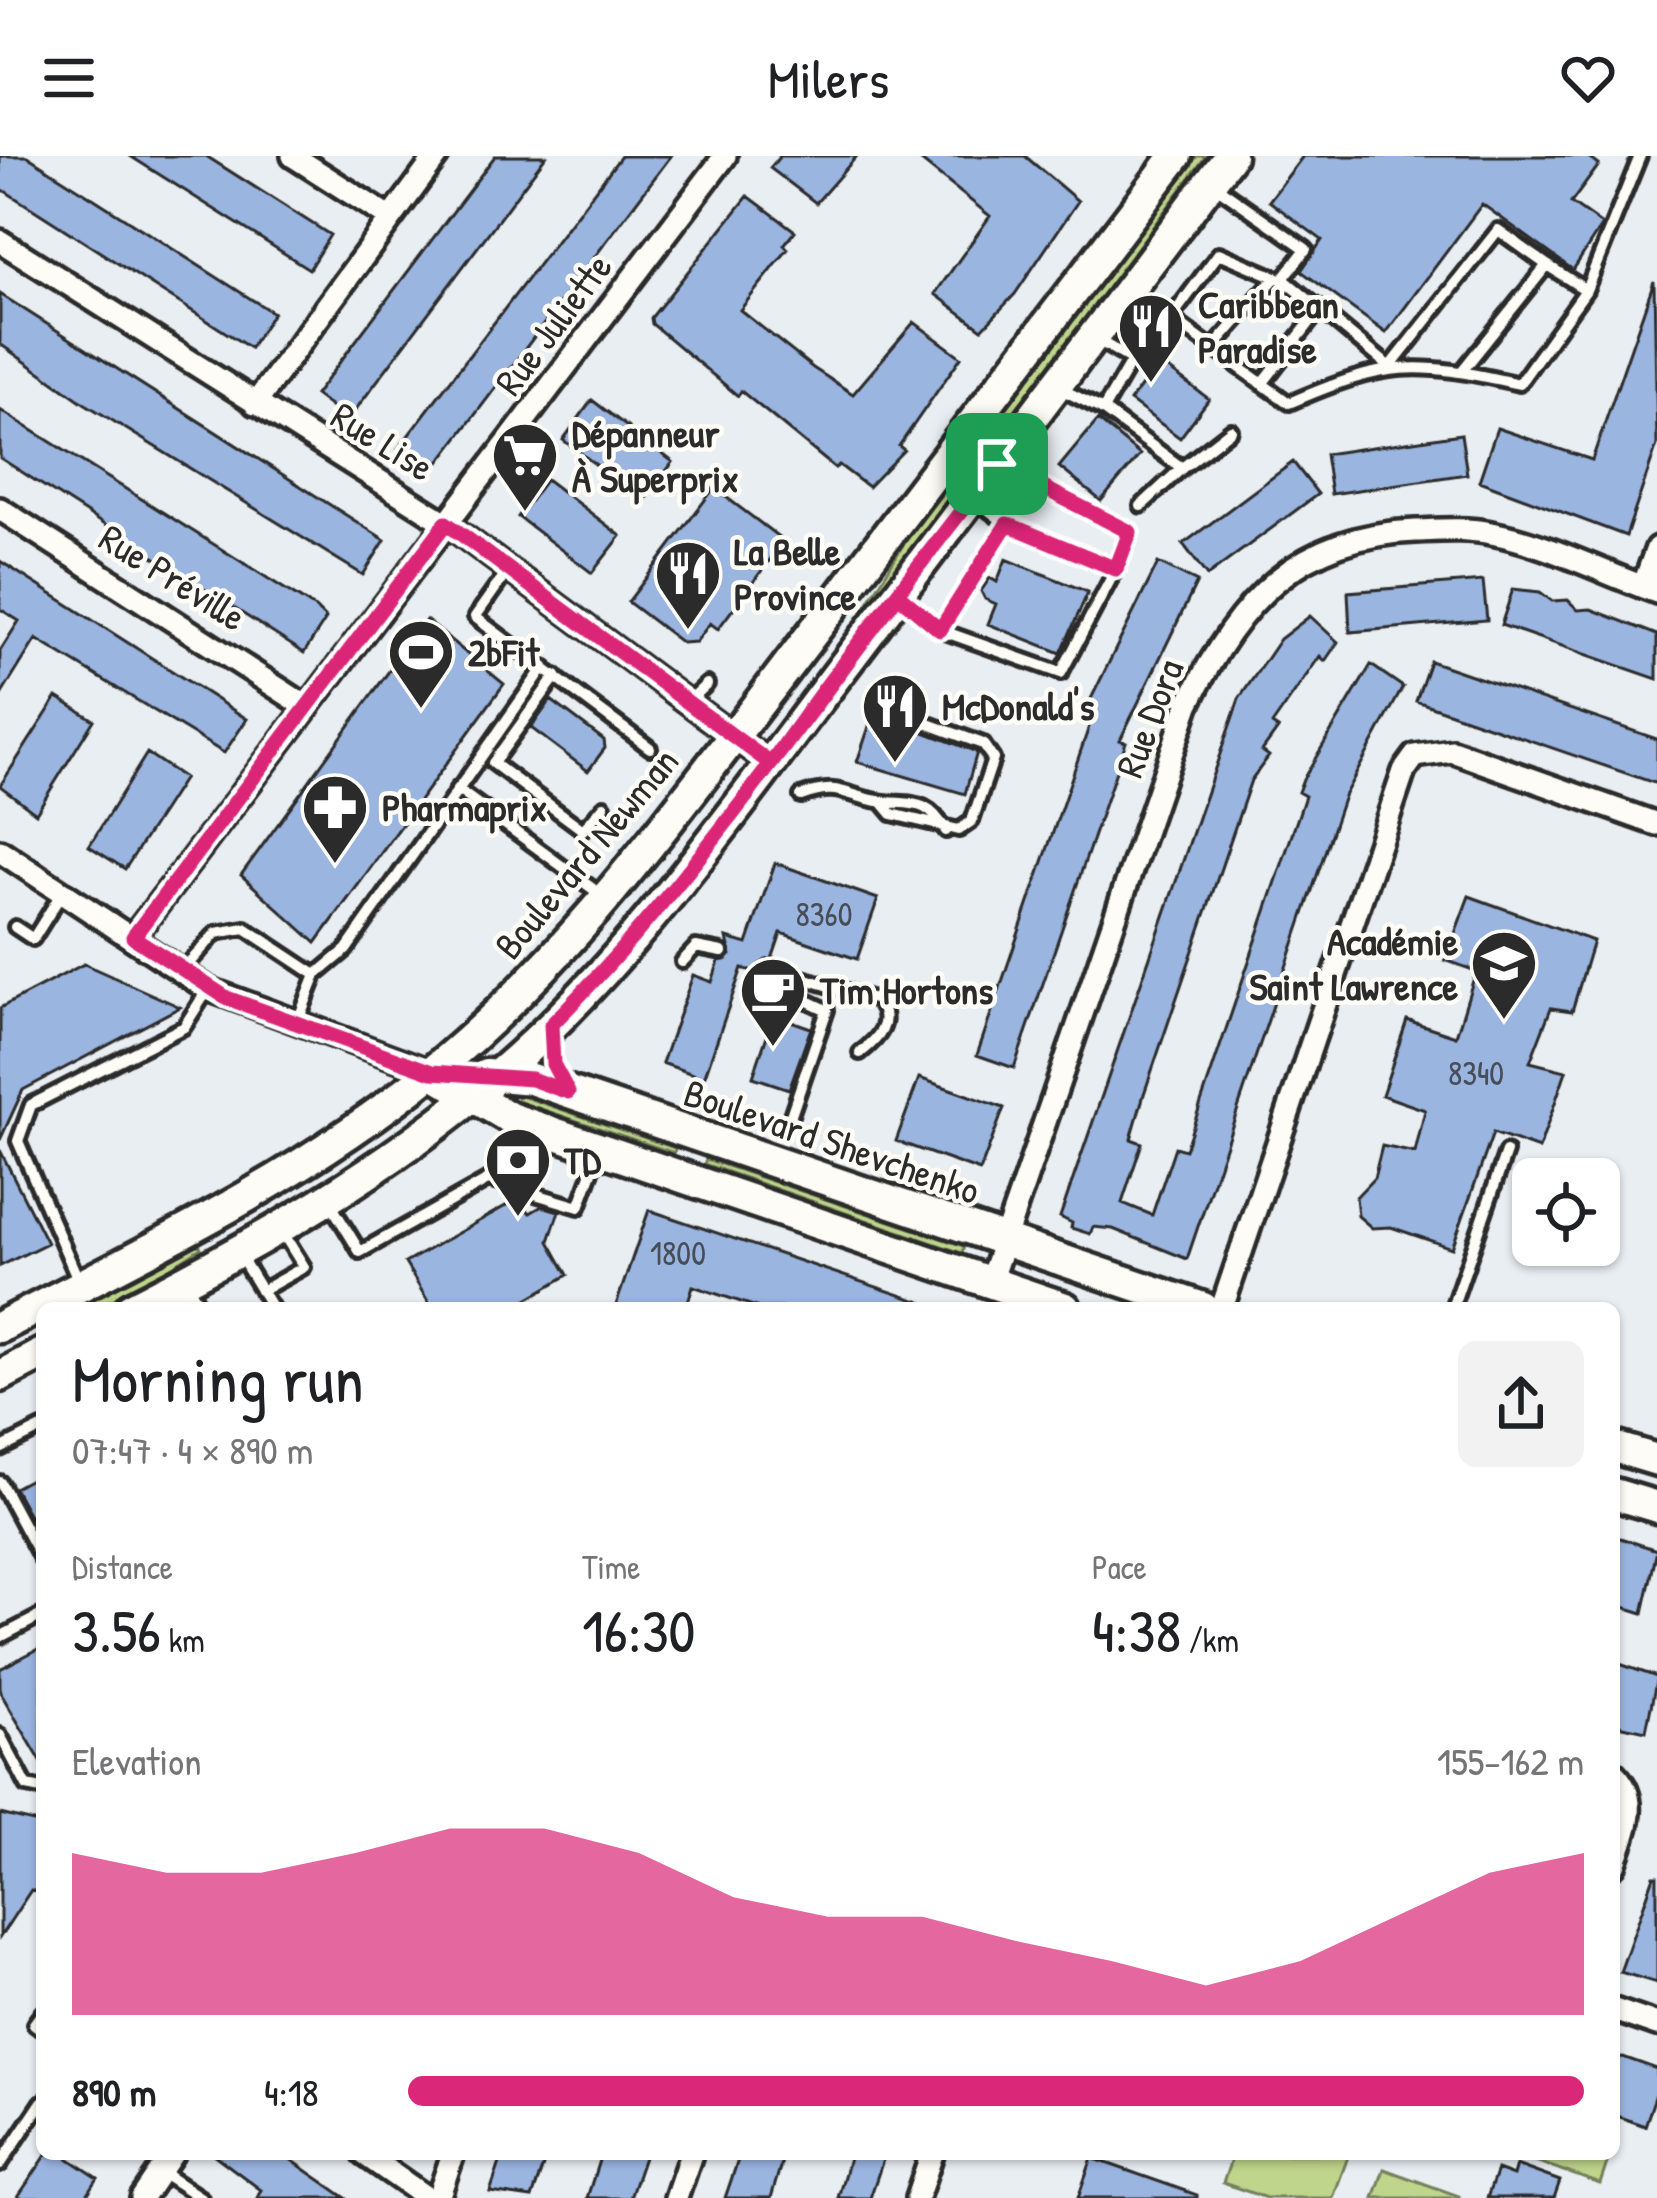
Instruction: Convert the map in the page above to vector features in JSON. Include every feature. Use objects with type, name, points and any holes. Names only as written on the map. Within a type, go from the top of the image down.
[{"type":"main road","name":"Boulevard Newman","points":[[49,1302],[274,1180],[432,1072],[545,968],[607,899],[734,736],[1175,156]]},
{"type":"main road","points":[[142,1302],[328,1200],[473,1096],[551,1025],[646,923],[771,764],[1230,156]]},
{"type":"main road","points":[[551,1025],[553,1064],[568,1092]]},
{"type":"main road","name":"Boulevard Shevchenko","points":[[432,1072],[531,1079],[1184,1302]]},
{"type":"main road","name":"Boulevard Shevchenko","points":[[432,1072],[510,1118],[1048,1302]]},
{"type":"main road","name":"Boulevard Newman","points":[[0,1327],[36,1309]]},
{"type":"main road","points":[[0,1376],[36,1357]]},
{"type":"main road","points":[[1620,1449],[1657,1460]]},
{"type":"main road","points":[[1620,1497],[1657,1507]]},
{"type":"street","points":[[293,156],[390,218]]},
{"type":"street","points":[[255,404],[436,156]]},
{"type":"street","name":"Rue Juliette","points":[[133,937],[725,156]]},
{"type":"street","name":"Rue Lise","points":[[0,242],[446,523],[771,764]]},
{"type":"street","name":"Rue Préville","points":[[0,509],[307,707]]},
{"type":"street","name":"Rue Dora","points":[[990,1282],[1188,705],[1216,647],[1244,610],[1283,574],[1327,548],[1376,532],[1491,532],[1650,589]]},
{"type":"street","points":[[1650,589],[1657,548]]},
{"type":"street","points":[[1224,1302],[1404,771],[1415,756],[1452,751],[1657,824]]},
{"type":"street","name":"Boulevard Shevchenko","points":[[0,851],[208,989],[432,1072]]},
{"type":"street","points":[[1620,1781],[1629,1793],[1630,1806],[1620,1843]]},
{"type":"street","points":[[1620,2011],[1657,2025]]},
{"type":"street","points":[[373,2160],[427,2198]]},
{"type":"street","points":[[438,2198],[451,2160]]},
{"type":"street","points":[[676,2198],[689,2160]]},
{"type":"street","points":[[917,2198],[930,2160]]},
{"type":"street","points":[[142,2198],[166,2162]]},
{"type":"lane","points":[[1390,367],[1279,279],[1219,253],[1172,318],[1289,404],[1364,371],[1390,367],[1462,370],[1519,384],[1586,290],[1640,156]]},
{"type":"lane","points":[[1210,182],[1306,249],[1213,348]]},
{"type":"lane","points":[[1390,367],[1498,230],[1586,290]]},
{"type":"lane","points":[[1462,370],[1547,265]]},
{"type":"lane","points":[[1262,384],[1321,308]]},
{"type":"lane","points":[[1093,337],[1132,360],[1102,410]]},
{"type":"lane","points":[[1056,387],[1102,410],[1182,468]]},
{"type":"lane","points":[[1141,506],[1231,430]]},
{"type":"lane","points":[[898,595],[940,630],[1061,673],[1116,569],[1130,532],[997,464]]},
{"type":"lane","points":[[972,498],[1007,524],[1116,569]]},
{"type":"lane","points":[[940,630],[1007,524]]},
{"type":"lane","points":[[509,569],[475,617],[650,748]]},
{"type":"lane","points":[[297,1023],[316,975],[346,950],[544,668]]},
{"type":"lane","points":[[556,676],[494,763],[583,830],[604,806]]},
{"type":"lane","points":[[801,796],[833,786],[882,802],[892,814],[946,831],[972,820],[993,755],[983,744],[896,712],[890,699],[894,678]]},
{"type":"lane","points":[[688,702],[707,684]]},
{"type":"lane","points":[[457,789],[607,899]]},
{"type":"lane","points":[[15,927],[33,939],[63,891]]},
{"type":"lane","points":[[181,972],[216,932],[245,928],[316,975]]},
{"type":"lane","points":[[682,962],[696,947],[722,952]]},
{"type":"lane","points":[[769,968],[877,1000],[885,1021],[880,1035],[860,1053]]},
{"type":"lane","points":[[756,987],[795,995],[827,1010],[789,1121]]},
{"type":"lane","points":[[81,1286],[18,1141],[31,1105],[184,1027],[208,989]]},
{"type":"lane","points":[[328,1200],[360,1252],[488,1180],[579,1207],[600,1149]]},
{"type":"lane","points":[[1455,1302],[1506,1152]]},
{"type":"lane","points":[[261,1291],[304,1267],[281,1229]]},
{"type":"lane","points":[[238,1252],[268,1302]]},
{"type":"lane","points":[[184,1281],[197,1302]]},
{"type":"lane","points":[[0,1449],[36,1431]]},
{"type":"lane","points":[[0,1482],[36,1550]]},
{"type":"lane","points":[[0,1637],[36,1618]]},
{"type":"lane","points":[[0,1735],[27,1786],[36,1788]]},
{"type":"lane","points":[[0,2164],[36,2111]]},
{"type":"lane","points":[[166,2162],[182,2193],[201,2198]]},
{"type":"green space","points":[[1197,156],[1206,156],[855,624],[903,545]]},
{"type":"green space","points":[[519,1095],[675,1148],[674,1153],[517,1101]]},
{"type":"green space","points":[[706,1159],[964,1246],[962,1253],[704,1164]]},
{"type":"green space","points":[[199,1244],[201,1248],[124,1295],[107,1302],[87,1302]]},
{"type":"green space","points":[[1231,2160],[1347,2160],[1333,2198],[1266,2198],[1223,2183]]},
{"type":"green space","points":[[1533,2160],[1608,2160],[1600,2184]]},
{"type":"green space","points":[[1384,2169],[1459,2196],[1374,2198]]},
{"type":"building","points":[[0,156],[27,156],[273,313],[250,348],[0,188]]},
{"type":"building","points":[[130,156],[206,156],[330,235],[309,269]]},
{"type":"building","points":[[495,156],[546,156],[348,420],[315,395]]},
{"type":"building","points":[[621,156],[671,156],[431,473],[398,449]]},
{"type":"building","points":[[780,156],[857,156],[816,203],[770,168]]},
{"type":"building","points":[[915,156],[1025,156],[1078,201],[1015,294],[982,329],[935,294],[990,216]]},
{"type":"building","points":[[1303,156],[1587,156],[1599,165],[1571,203],[1602,225],[1573,270],[1482,204],[1386,333],[1301,271],[1322,240],[1269,201]]},
{"type":"building","points":[[748,196],[795,231],[784,245],[788,249],[740,310],[813,368],[853,394],[914,322],[961,357],[899,446],[904,450],[868,487],[839,465],[835,468],[741,391],[738,396],[652,324],[651,318]]},
{"type":"building","points":[[1654,281],[1657,445],[1626,536],[1479,481],[1497,428],[1592,460]]},
{"type":"building","points":[[0,294],[385,540],[363,575],[84,403],[0,344]]},
{"type":"building","points":[[1159,362],[1209,399],[1180,438],[1130,401]]},
{"type":"building","points":[[592,400],[673,462],[644,501],[563,440]]},
{"type":"building","points":[[0,410],[315,608],[326,619],[304,653],[0,458]]},
{"type":"building","points":[[1098,420],[1140,455],[1101,501],[1059,467]]},
{"type":"building","points":[[1461,434],[1467,474],[1331,494],[1325,454]]},
{"type":"building","points":[[1293,462],[1318,494],[1207,576],[1183,544]]},
{"type":"building","points":[[546,479],[621,536],[592,573],[518,517]]},
{"type":"building","points":[[714,488],[784,541],[718,629],[710,623],[696,642],[682,643],[628,602]]},
{"type":"building","points":[[1006,559],[1088,592],[1061,653],[988,624],[996,604],[981,591],[990,578],[997,582]]},
{"type":"building","points":[[0,561],[247,719],[224,753],[36,639],[0,697],[0,651],[19,621],[0,609]]},
{"type":"building","points":[[1158,563],[1197,582],[1120,740],[1126,742],[1014,1068],[977,1055],[1093,715],[1085,711]]},
{"type":"building","points":[[1483,581],[1487,620],[1350,632],[1348,592]]},
{"type":"building","points":[[1513,589],[1540,592],[1552,601],[1568,600],[1578,610],[1591,609],[1657,635],[1657,679],[1501,625]]},
{"type":"building","points":[[1310,616],[1338,642],[1325,661],[1320,656],[1272,725],[1278,729],[1262,751],[1269,756],[1251,780],[1144,1094],[1131,1139],[1142,1143],[1122,1203],[1152,1215],[1175,1147],[1185,1150],[1305,796],[1298,792],[1303,779],[1371,665],[1403,687],[1344,796],[1187,1259],[1113,1229],[1093,1227],[1090,1234],[1071,1228],[1072,1223],[1060,1217],[1239,699],[1280,639]]},
{"type":"building","points":[[426,620],[504,684],[316,943],[241,875]]},
{"type":"building","points":[[1430,661],[1657,739],[1657,784],[1416,701]]},
{"type":"building","points":[[57,697],[94,720],[36,813],[0,786]]},
{"type":"building","points":[[551,700],[604,740],[605,748],[588,771],[531,728]]},
{"type":"building","points":[[880,715],[977,752],[965,794],[857,762],[872,718]]},
{"type":"building","points":[[147,753],[184,778],[125,869],[89,846]]},
{"type":"building","points":[[775,863],[878,899],[857,959],[781,933],[772,959],[760,964],[762,975],[742,968],[704,1078],[662,1063],[693,975],[712,982],[719,961],[731,955],[727,938],[747,944]]},
{"type":"building","points":[[1469,896],[1593,941],[1572,1011],[1551,1008],[1530,1062],[1566,1071],[1539,1149],[1493,1133],[1452,1248],[1391,1227],[1372,1228],[1358,1216],[1356,1197],[1374,1178],[1382,1146],[1415,1153],[1425,1110],[1382,1095],[1407,1020],[1456,1036],[1476,971],[1445,960]]},
{"type":"building","points":[[84,964],[180,1007],[23,1090],[0,1140],[0,1008]]},
{"type":"building","points":[[774,1015],[811,1028],[789,1089],[753,1077]]},
{"type":"building","points":[[919,1078],[1004,1108],[980,1171],[896,1141]]},
{"type":"building","points":[[0,1150],[47,1243],[0,1266]]},
{"type":"building","points":[[518,1199],[530,1213],[542,1206],[559,1211],[549,1241],[568,1275],[522,1302],[428,1302],[405,1263]]},
{"type":"building","points":[[649,1210],[921,1302],[741,1302],[693,1286],[688,1302],[617,1302]]},
{"type":"building","points":[[36,1476],[36,1528],[14,1488]]},
{"type":"building","points":[[1620,1538],[1657,1550],[1643,1613],[1620,1606]]},
{"type":"building","points":[[36,1650],[36,1753],[0,1692],[0,1669]]},
{"type":"building","points":[[1620,1664],[1657,1677],[1646,1731],[1620,1725]]},
{"type":"building","points":[[0,1814],[36,1823],[36,1891],[31,1890],[0,1937]]},
{"type":"building","points":[[1657,1876],[1657,1983],[1620,1972]]},
{"type":"building","points":[[1620,2057],[1657,2069],[1657,2091],[1645,2126],[1620,2117]]},
{"type":"building","points":[[43,2160],[71,2160],[98,2178],[85,2198],[17,2198]]},
{"type":"building","points":[[221,2160],[292,2160],[346,2198],[257,2198],[261,2190]]},
{"type":"building","points":[[501,2160],[545,2160],[532,2198],[490,2192]]},
{"type":"building","points":[[599,2160],[643,2160],[630,2198],[587,2198]]},
{"type":"building","points":[[738,2160],[782,2160],[771,2198],[725,2198]]},
{"type":"building","points":[[848,2160],[883,2160],[870,2198],[838,2198]]},
{"type":"building","points":[[1091,2160],[1197,2195],[1197,2198],[1078,2198]]},
{"type":"building","points":[[1516,2165],[1560,2181],[1554,2198],[1487,2198],[1497,2170],[1513,2176]]},
{"type":"place","name":"Caribbean Paradise","points":[[1151,385]]},
{"type":"place","name":"Dépanneur À Superprix","points":[[525,514]]},
{"type":"place","name":"La Belle Province","points":[[688,632]]},
{"type":"place","name":"2bFit","points":[[421,711]]},
{"type":"place","name":"McDonald's","points":[[895,765]]},
{"type":"place","name":"Pharmaprix","points":[[335,866]]},
{"type":"place","name":"Académie Saint Lawrence","points":[[1504,1022]]},
{"type":"place","name":"Tim Hortons","points":[[773,1049]]},
{"type":"place","name":"TD","points":[[518,1219]]},
{"type":"route","points":[[997,464],[787,741],[771,764],[446,523],[133,937],[227,998],[432,1072],[531,1079],[568,1092],[553,1064],[551,1025],[604,972],[669,894],[771,764],[898,595],[940,630],[1007,524],[1116,569],[1130,532],[997,464]]}]
